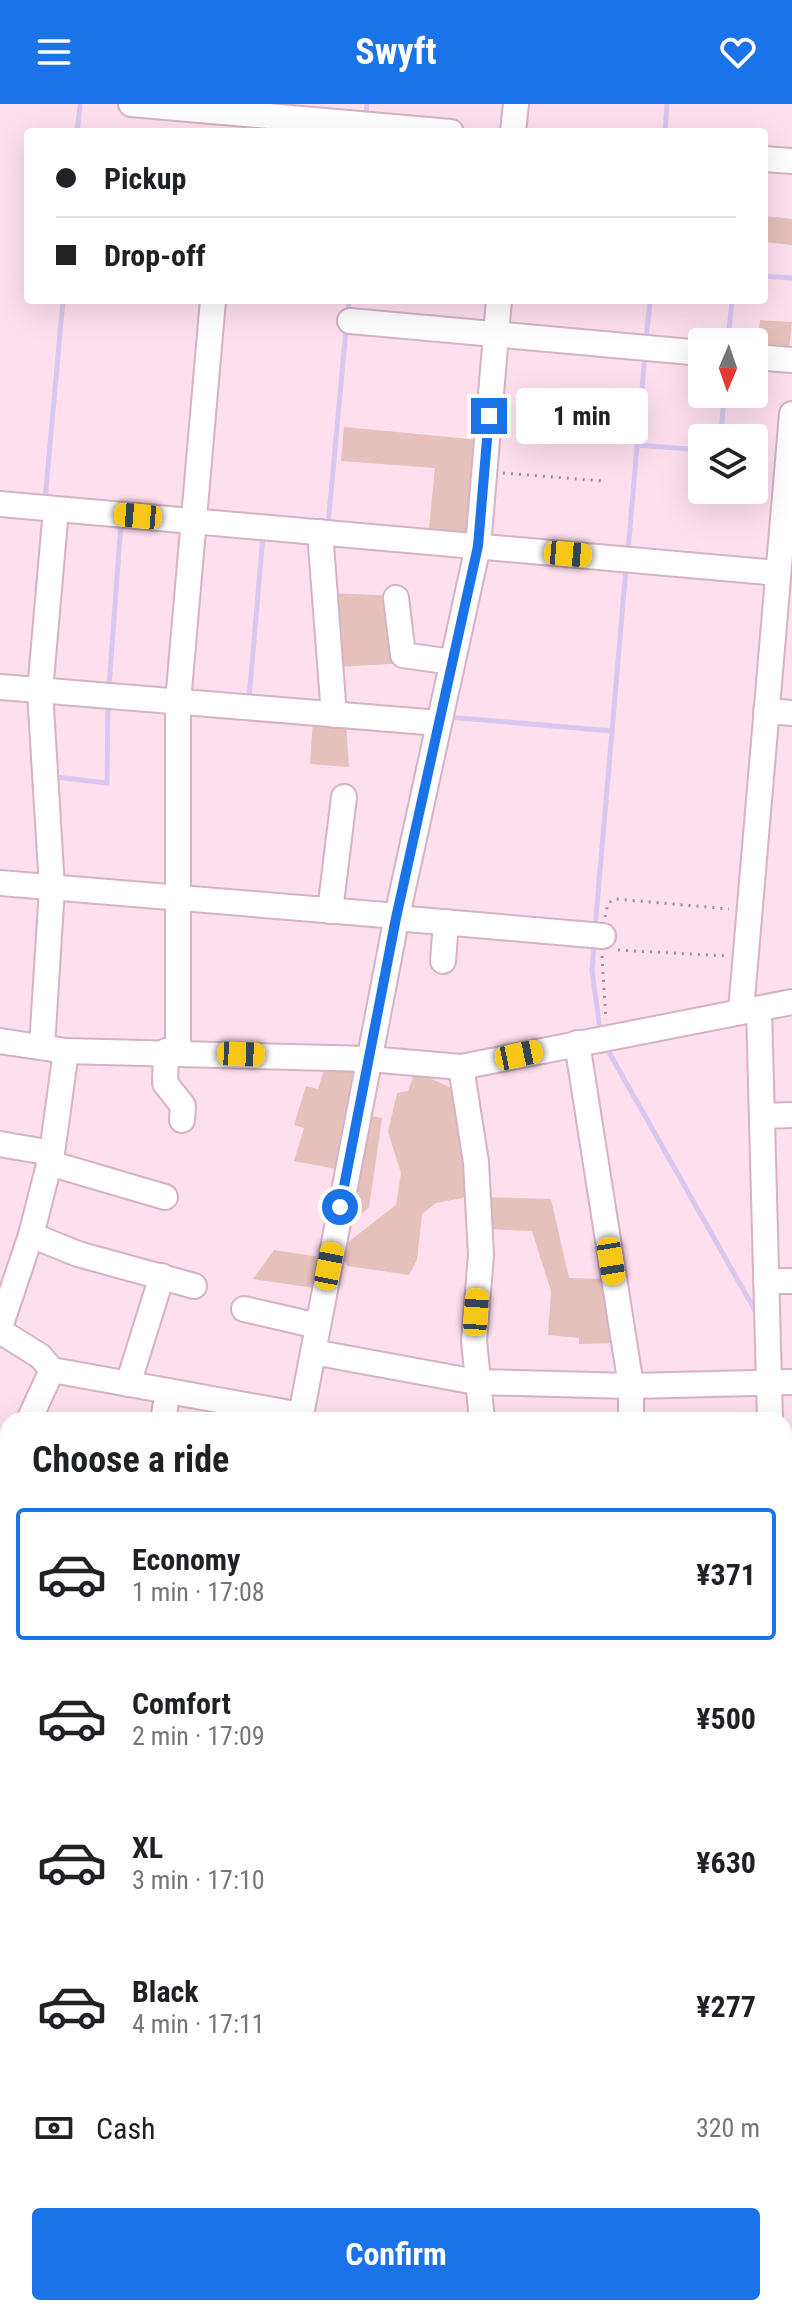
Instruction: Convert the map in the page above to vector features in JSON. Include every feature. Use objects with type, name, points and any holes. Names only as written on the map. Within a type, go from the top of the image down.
[{"type":"street","points":[[131,104],[229,116],[396,128]]},
{"type":"street","points":[[513,128],[516,104]]},
{"type":"street","points":[[768,159],[792,161]]},
{"type":"street","points":[[182,1120],[183,1106],[165,1083],[172,1051],[178,702],[213,304]]},
{"type":"street","points":[[301,1412],[397,917],[478,546],[499,304]]},
{"type":"street","points":[[350,321],[688,352]]},
{"type":"street","points":[[768,358],[792,360]]},
{"type":"street","points":[[772,1412],[780,1383],[766,1281],[762,1116],[745,957],[792,425]]},
{"type":"street","points":[[0,504],[778,573]]},
{"type":"street","points":[[56,509],[40,691],[52,888],[54,1049],[51,1158],[31,1235],[8,1274],[0,1329],[40,1356],[52,1370],[275,1412]]},
{"type":"street","points":[[320,532],[334,715]]},
{"type":"street","points":[[396,598],[403,655],[452,662]]},
{"type":"street","points":[[0,687],[439,723]]},
{"type":"street","points":[[766,711],[792,713]]},
{"type":"street","points":[[330,911],[344,797]]},
{"type":"street","points":[[0,883],[397,917],[603,943]]},
{"type":"street","points":[[443,961],[446,922]]},
{"type":"street","points":[[0,1041],[54,1049],[369,1059],[461,1067],[792,1002]]},
{"type":"street","points":[[577,1043],[631,1386],[631,1412]]},
{"type":"street","points":[[461,1067],[473,1132],[477,1178],[481,1255],[474,1341],[481,1412]]},
{"type":"street","points":[[762,1116],[792,1115]]},
{"type":"street","points":[[0,1144],[165,1197]]},
{"type":"street","points":[[31,1235],[78,1254],[194,1286]]},
{"type":"street","points":[[128,1384],[162,1276]]},
{"type":"street","points":[[766,1281],[792,1281]]},
{"type":"street","points":[[244,1309],[318,1326]]},
{"type":"street","points":[[313,1352],[476,1382],[631,1386],[780,1383]]},
{"type":"street","points":[[33,1412],[52,1370]]},
{"type":"street","points":[[164,1412],[168,1391]]},
{"type":"path","points":[[484,471],[603,481]]},
{"type":"path","points":[[608,1037],[603,943],[608,903],[616,899],[749,911]]},
{"type":"path","points":[[603,943],[745,957]]},
{"type":"shaded area","points":[[768,216],[792,219],[792,245],[768,242]]},
{"type":"shaded area","points":[[760,320],[792,322],[789,349],[768,350],[768,328],[759,328]]},
{"type":"shaded area","points":[[344,427],[480,440],[472,536],[428,538],[435,468],[341,461]]},
{"type":"shaded area","points":[[330,593],[398,596],[406,663],[337,667]]},
{"type":"shaded area","points":[[313,720],[346,723],[349,767],[310,764]]},
{"type":"shaded area","points":[[326,1064],[348,1066],[353,1071],[336,1169],[294,1161],[304,1128],[294,1125],[306,1086],[318,1089]]},
{"type":"shaded area","points":[[413,1077],[427,1077],[454,1089],[470,1186],[463,1198],[436,1203],[422,1214],[417,1260],[409,1275],[348,1266],[343,1260],[343,1246],[396,1205],[401,1173],[388,1132],[397,1093],[408,1091]]},
{"type":"shaded area","points":[[367,1115],[382,1118],[369,1208],[350,1222]]},
{"type":"shaded area","points":[[484,1197],[551,1199],[569,1278],[608,1279],[618,1343],[579,1344],[579,1338],[548,1335],[551,1291],[532,1231],[485,1229]]},
{"type":"shaded area","points":[[274,1250],[319,1257],[314,1288],[253,1279]]},
{"type":"waterway","points":[[366,116],[367,104]]},
{"type":"waterway","points":[[665,128],[667,104]]},
{"type":"waterway","points":[[77,128],[80,106]]},
{"type":"waterway","points":[[768,276],[792,278]]},
{"type":"waterway","points":[[45,500],[63,304]]},
{"type":"waterway","points":[[348,315],[349,304]]},
{"type":"waterway","points":[[646,341],[650,304]]},
{"type":"waterway","points":[[729,328],[732,304]]},
{"type":"waterway","points":[[328,526],[346,329]]},
{"type":"waterway","points":[[628,551],[645,354]]},
{"type":"waterway","points":[[722,424],[723,408]]},
{"type":"waterway","points":[[637,445],[688,449]]},
{"type":"waterway","points":[[109,687],[121,523]]},
{"type":"waterway","points":[[249,699],[263,535]]},
{"type":"waterway","points":[[595,929],[626,568]]},
{"type":"waterway","points":[[55,777],[107,783],[108,704]]},
{"type":"waterway","points":[[448,717],[612,731]]},
{"type":"waterway","points":[[594,943],[592,971],[600,1029]]},
{"type":"waterway","points":[[606,1047],[757,1314]]},
{"type":"route","points":[[340,1207],[396,918],[478,546],[489,416]]}]
